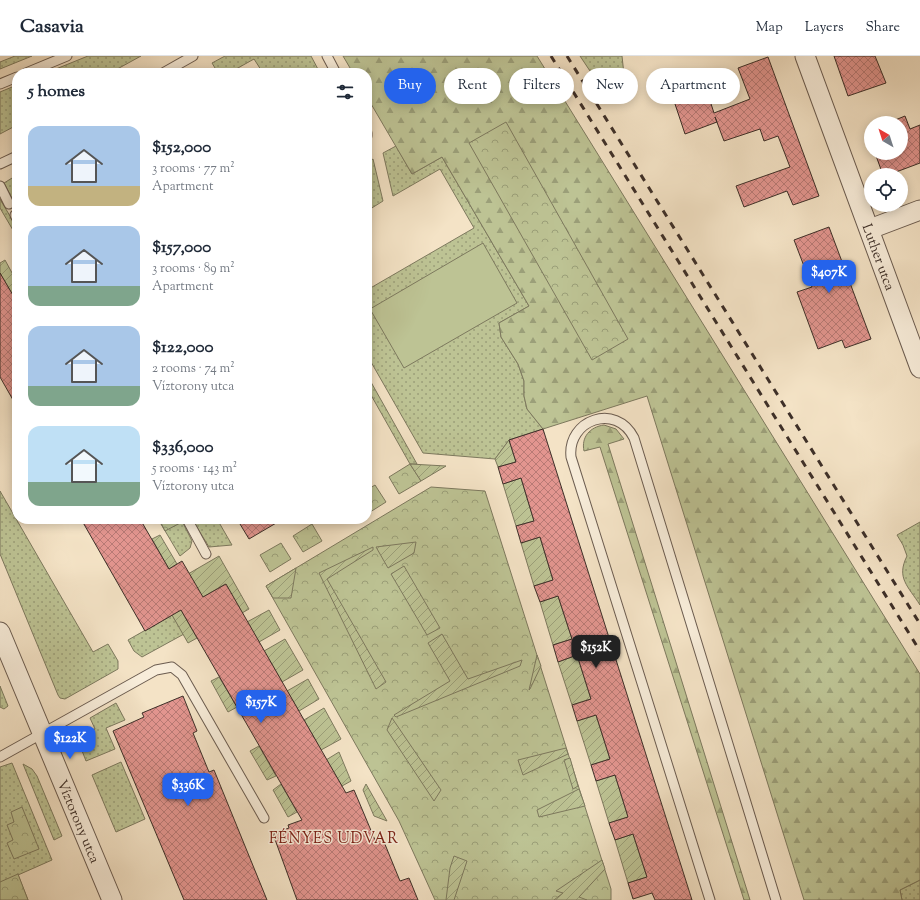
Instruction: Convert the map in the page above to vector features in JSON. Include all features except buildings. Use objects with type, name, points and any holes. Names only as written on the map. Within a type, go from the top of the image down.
[{"type":"street","name":"Luther utca","points":[[805,56],[920,368]]},
{"type":"street","points":[[870,229],[920,210]]},
{"type":"street","name":"Víztorony utca","points":[[0,632],[112,900]]},
{"type":"lane","points":[[38,68],[67,56]]},
{"type":"lane","points":[[172,68],[193,56]]},
{"type":"lane","points":[[327,56],[333,68]]},
{"type":"lane","points":[[0,84],[12,79]]},
{"type":"lane","points":[[0,164],[12,158]]},
{"type":"lane","points":[[0,186],[9,204]]},
{"type":"lane","points":[[710,900],[571,457],[570,444],[576,433],[584,425],[599,419],[614,419],[619,421],[628,428],[634,438],[776,900]]},
{"type":"lane","points":[[190,524],[206,554]]},
{"type":"lane","points":[[0,757],[156,670],[172,667],[182,675],[264,818]]},
{"type":"green space","points":[[15,56],[32,56],[0,69],[0,62]]},
{"type":"green space","points":[[88,56],[141,56],[119,68],[58,68]]},
{"type":"green space","points":[[225,56],[311,56],[317,68],[260,68],[254,59],[238,68],[215,68],[212,63]]},
{"type":"green space","points":[[343,56],[537,56],[544,68],[509,68],[509,104],[567,104],[920,674],[920,880],[900,890],[902,900],[804,900],[647,396],[543,429],[527,409],[524,396],[524,381],[518,364],[501,337],[499,323],[529,306],[442,157],[412,174],[372,106],[372,68],[350,68]]},
{"type":"green space","points":[[580,56],[622,56],[623,68],[588,68]]},
{"type":"green space","points":[[12,87],[12,128],[0,134],[0,92]]},
{"type":"green space","points":[[506,122],[628,339],[592,360],[469,143]]},
{"type":"green space","points":[[396,146],[412,174],[442,157],[529,306],[499,323],[501,337],[518,364],[524,381],[524,396],[527,409],[543,429],[509,440],[495,459],[423,453],[372,364],[372,287],[474,228],[440,169],[393,196],[383,153]]},
{"type":"green space","points":[[373,159],[383,201],[372,208]]},
{"type":"green space","points":[[12,178],[12,198],[4,183]]},
{"type":"green space","points":[[0,199],[12,219],[12,228],[0,208]]},
{"type":"green space","points":[[483,243],[517,303],[404,368],[372,312],[372,308]]},
{"type":"green space","points":[[5,260],[12,273],[12,294],[0,273],[0,263]]},
{"type":"green space","points":[[372,384],[417,464],[410,464],[372,397]]},
{"type":"green space","points":[[604,425],[616,429],[624,439],[608,444],[750,900],[744,900],[600,447],[584,451],[583,446],[585,437],[591,430]]},
{"type":"green space","points":[[509,440],[516,462],[498,467],[495,459]]},
{"type":"green space","points":[[410,464],[421,481],[399,494],[389,477]]},
{"type":"green space","points":[[410,464],[446,466],[421,481]]},
{"type":"green space","points":[[521,478],[534,521],[516,526],[503,484]]},
{"type":"green space","points":[[375,485],[386,502],[372,511],[372,487]]},
{"type":"green space","points":[[431,487],[485,491],[611,889],[611,900],[435,900],[399,821],[266,586],[369,524],[372,524],[372,522]]},
{"type":"green space","points":[[0,491],[12,512],[12,524],[19,524],[93,652],[108,644],[118,661],[118,669],[65,699],[60,698],[0,554]]},
{"type":"green space","points":[[920,522],[920,605],[905,582],[903,576],[904,564],[907,556],[897,535]]},
{"type":"green space","points":[[161,524],[184,524],[192,541],[190,548],[180,556]]},
{"type":"green space","points":[[162,524],[178,524],[165,531]]},
{"type":"green space","points":[[195,524],[220,524],[232,545],[209,547]]},
{"type":"green space","points":[[312,524],[322,541],[303,552],[293,536]]},
{"type":"green space","points":[[160,535],[177,564],[169,569],[152,539]]},
{"type":"green space","points":[[540,537],[553,580],[534,586],[521,543]]},
{"type":"green space","points":[[416,542],[414,553],[388,568],[376,547]]},
{"type":"green space","points":[[281,543],[291,559],[270,572],[260,555]]},
{"type":"green space","points":[[373,547],[373,550],[327,579],[386,682],[376,689],[319,573]]},
{"type":"green space","points":[[219,556],[249,609],[242,613],[225,584],[190,605],[176,581]]},
{"type":"green space","points":[[404,566],[440,628],[427,635],[391,574]]},
{"type":"green space","points":[[296,568],[291,598],[273,598],[266,586]]},
{"type":"green space","points":[[558,596],[572,639],[553,645],[540,602]]},
{"type":"green space","points":[[181,610],[197,638],[188,643],[172,615]]},
{"type":"green space","points":[[269,610],[280,630],[259,642],[247,622]]},
{"type":"green space","points":[[172,615],[184,634],[142,657],[134,651],[128,640]]},
{"type":"green space","points":[[442,634],[468,679],[522,660],[520,666],[396,717],[394,715],[450,681],[428,643]]},
{"type":"green space","points":[[285,639],[303,670],[282,682],[264,651]]},
{"type":"green space","points":[[537,655],[541,666],[529,690]]},
{"type":"green space","points":[[577,655],[591,699],[572,705],[558,662]]},
{"type":"green space","points":[[219,677],[237,707],[228,712],[211,681]]},
{"type":"green space","points":[[308,679],[319,699],[299,711],[287,691]]},
{"type":"green space","points":[[0,686],[8,706],[4,709],[0,707]]},
{"type":"green space","points":[[116,703],[125,720],[106,728],[115,749],[86,761],[79,743],[81,737],[95,729],[90,718]]},
{"type":"green space","points":[[324,708],[341,739],[321,750],[304,720]]},
{"type":"green space","points":[[596,715],[610,759],[591,765],[577,721]]},
{"type":"green space","points":[[392,718],[441,790],[434,801],[387,730]]},
{"type":"green space","points":[[259,746],[276,776],[267,780],[250,751]]},
{"type":"green space","points":[[566,748],[568,754],[523,775],[518,760]]},
{"type":"green space","points":[[339,752],[351,781],[342,786],[326,760]]},
{"type":"green space","points":[[570,758],[578,786],[573,789],[564,760]]},
{"type":"green space","points":[[121,762],[145,819],[116,832],[92,775]]},
{"type":"green space","points":[[12,763],[52,860],[18,875],[28,900],[0,900],[0,767]]},
{"type":"green space","points":[[23,764],[32,769],[37,776],[62,836],[54,840]]},
{"type":"green space","points":[[615,775],[628,817],[609,823],[596,781]]},
{"type":"green space","points":[[281,784],[297,812],[288,817],[273,790]]},
{"type":"green space","points":[[366,784],[387,821],[374,816],[363,790]]},
{"type":"green space","points":[[579,789],[585,806],[539,817],[537,810]]},
{"type":"green space","points":[[22,807],[39,849],[14,859],[7,843],[13,840],[7,825],[14,822],[11,812]]},
{"type":"green space","points":[[633,834],[647,877],[628,883],[615,840]]},
{"type":"green space","points":[[454,856],[467,861],[454,900],[446,900],[450,868]]},
{"type":"green space","points":[[602,860],[605,869],[579,897],[587,900],[554,900],[563,893],[556,891]]},
{"type":"green space","points":[[18,874],[28,900],[0,900],[0,882]]},
{"type":"green space","points":[[920,880],[920,900],[902,900],[900,890]]},
{"type":"railway","points":[[551,56],[920,651]]},
{"type":"railway","points":[[567,56],[920,624]]},
{"type":"district","name":"FÉNYES UDVAR","points":[[334,838]]}]
